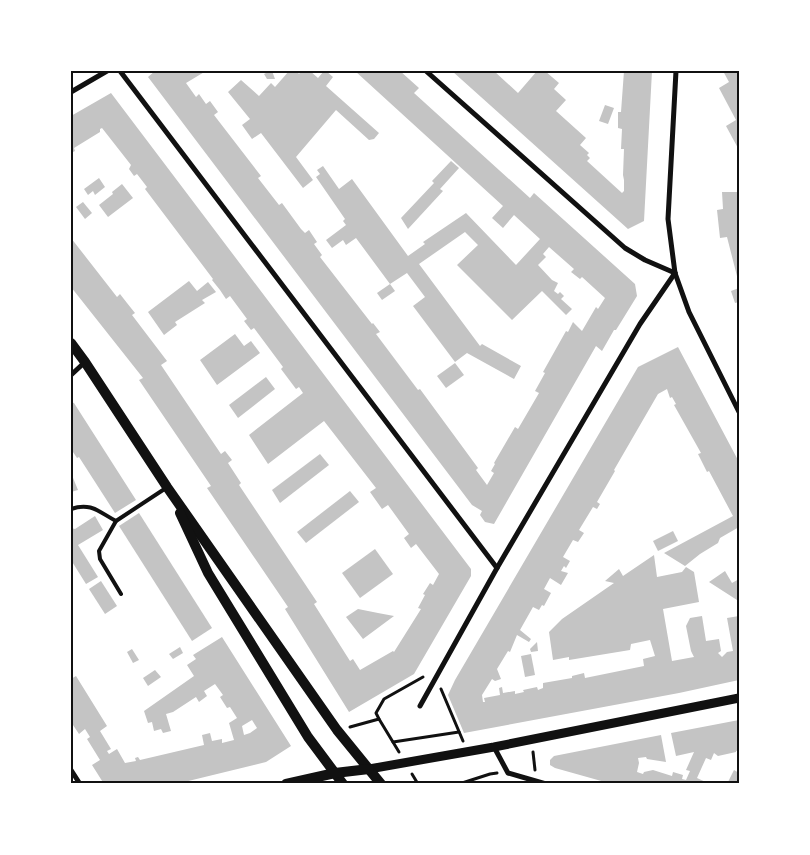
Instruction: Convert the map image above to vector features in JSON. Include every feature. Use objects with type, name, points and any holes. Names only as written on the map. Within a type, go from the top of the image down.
[{"type":"main road","points":[[71,343],[86,362],[168,487],[337,730],[381,784]]},
{"type":"main road","points":[[168,487],[208,573],[308,737],[343,784]]},
{"type":"main road","points":[[286,784],[335,773],[369,768]]},
{"type":"street","points":[[71,92],[106,71]]},
{"type":"street","points":[[120,71],[497,568]]},
{"type":"street","points":[[426,71],[625,248],[645,260],[675,273]]},
{"type":"street","points":[[676,71],[668,219],[675,273],[692,321],[739,412]]},
{"type":"street","points":[[420,706],[497,568],[640,324],[675,273]]},
{"type":"street","points":[[71,374],[86,362]]},
{"type":"street","points":[[369,768],[494,747],[739,698]]},
{"type":"street","points":[[494,747],[508,773],[546,784]]},
{"type":"street","points":[[71,770],[80,784]]},
{"type":"lane","points":[[121,594],[100,560],[99,551],[116,521],[168,487]]},
{"type":"lane","points":[[71,508],[82,505],[90,506],[116,521]]},
{"type":"path","points":[[379,719],[376,713],[384,699],[443,666]]},
{"type":"path","points":[[436,678],[467,751]]},
{"type":"path","points":[[393,742],[459,732]]},
{"type":"path","points":[[532,739],[536,781]]},
{"type":"path","points":[[459,784],[490,774],[508,773]]},
{"type":"building","points":[[155,71],[206,71],[186,83],[196,97],[199,94],[206,104],[210,101],[218,112],[214,115],[261,176],[258,178],[279,205],[282,203],[305,233],[309,230],[317,242],[314,244],[322,255],[320,257],[380,332],[376,334],[418,390],[420,389],[478,468],[476,470],[487,485],[494,473],[491,471],[494,463],[515,427],[518,429],[539,393],[535,391],[545,373],[543,372],[566,331],[568,332],[573,322],[582,331],[596,307],[598,309],[605,298],[582,277],[580,279],[571,272],[574,269],[549,247],[543,254],[546,257],[538,265],[552,280],[558,283],[554,291],[558,294],[560,292],[564,296],[561,299],[572,309],[566,315],[542,291],[512,320],[457,265],[478,245],[465,232],[419,264],[480,346],[482,344],[521,366],[514,379],[467,353],[455,362],[413,306],[425,297],[407,273],[390,284],[356,238],[346,245],[343,240],[332,248],[326,240],[346,225],[343,221],[345,219],[316,177],[320,174],[317,170],[323,166],[339,189],[352,179],[408,256],[425,244],[423,242],[466,213],[516,265],[540,239],[514,215],[503,228],[492,218],[503,206],[355,71],[400,71],[419,88],[414,93],[530,198],[534,193],[635,284],[637,296],[602,351],[596,346],[494,524],[485,522],[480,515],[482,511],[472,505],[148,77]]},
{"type":"building","points":[[272,71],[275,79],[267,79],[264,74]]},
{"type":"building","points":[[289,71],[297,71],[299,74],[301,71],[310,71],[318,78],[326,71],[333,77],[326,86],[379,133],[374,139],[369,140],[336,110],[296,157],[313,180],[303,188],[261,133],[252,139],[242,125],[250,119],[228,92],[241,80],[259,96],[271,83],[275,87]]},
{"type":"building","points":[[452,71],[494,71],[518,93],[537,71],[545,71],[559,83],[554,89],[566,100],[556,111],[586,138],[580,145],[589,153],[587,155],[590,158],[587,161],[622,193],[624,191],[624,149],[621,149],[622,129],[618,128],[618,112],[621,112],[624,71],[652,71],[644,221],[628,229]]},
{"type":"building","points":[[723,71],[739,71],[739,150],[726,126],[736,120],[719,88],[729,82]]},
{"type":"building","points":[[111,93],[471,569],[471,576],[414,674],[349,712],[285,609],[288,607],[207,488],[211,486],[139,380],[143,378],[71,287],[71,238],[117,297],[120,294],[135,313],[132,315],[167,361],[161,365],[221,454],[225,451],[232,460],[228,463],[241,483],[239,485],[317,602],[314,604],[350,661],[353,659],[360,670],[394,652],[421,609],[418,608],[425,595],[423,594],[430,583],[433,585],[439,574],[416,544],[411,548],[404,538],[409,534],[388,505],[382,509],[370,492],[376,488],[324,421],[268,464],[249,435],[303,393],[299,387],[296,389],[281,369],[283,367],[254,328],[251,330],[244,321],[247,319],[230,296],[226,299],[145,189],[147,187],[137,174],[134,176],[129,169],[131,165],[102,128],[100,132],[74,148],[75,151],[71,153],[71,116]]},
{"type":"building","points":[[605,105],[614,108],[608,124],[599,121]]},
{"type":"building","points":[[451,161],[459,168],[440,189],[443,191],[408,229],[401,218],[434,183],[432,181]]},
{"type":"building","points":[[99,178],[105,187],[95,195],[93,191],[88,195],[84,189]]},
{"type":"building","points":[[122,184],[133,198],[108,217],[99,205]]},
{"type":"building","points":[[722,192],[739,192],[739,284],[727,237],[720,238],[717,210],[723,209]]},
{"type":"building","points":[[83,202],[92,213],[85,219],[76,207]]},
{"type":"building","points":[[189,281],[197,291],[208,282],[216,292],[202,300],[205,303],[175,322],[177,325],[164,335],[148,312]]},
{"type":"building","points":[[390,284],[395,291],[382,300],[377,293]]},
{"type":"building","points":[[739,288],[739,302],[735,303],[731,291]]},
{"type":"building","points":[[235,334],[244,346],[251,341],[260,353],[217,385],[200,360]]},
{"type":"building","points":[[678,347],[739,462],[739,527],[720,538],[718,543],[685,566],[664,553],[733,516],[709,471],[707,472],[698,454],[701,453],[674,405],[676,404],[672,397],[670,398],[667,389],[658,394],[597,502],[600,504],[597,509],[593,507],[579,530],[584,533],[578,542],[573,540],[563,557],[570,561],[566,568],[564,566],[561,571],[568,573],[561,585],[550,578],[544,589],[551,593],[544,606],[542,605],[539,610],[533,607],[520,630],[531,639],[529,642],[517,635],[510,652],[508,651],[497,669],[501,679],[495,681],[492,679],[482,695],[483,702],[485,702],[484,698],[500,695],[499,688],[502,687],[503,693],[515,691],[515,694],[537,687],[538,690],[543,688],[543,683],[572,678],[572,676],[584,673],[585,678],[644,666],[643,659],[655,656],[650,640],[631,644],[630,650],[569,660],[569,657],[553,660],[549,632],[562,619],[614,583],[605,581],[619,569],[623,576],[654,555],[657,577],[682,572],[686,567],[694,572],[699,602],[663,609],[672,661],[694,657],[686,626],[690,618],[702,616],[706,641],[719,639],[721,651],[718,653],[722,657],[727,652],[733,651],[727,618],[739,616],[739,680],[464,733],[448,695],[455,680],[638,367]]},
{"type":"building","points":[[455,363],[464,375],[446,388],[437,376]]},
{"type":"building","points":[[266,377],[275,389],[238,418],[229,405]]},
{"type":"building","points":[[71,402],[74,403],[136,500],[115,513],[79,457],[77,458],[71,449]]},
{"type":"building","points":[[320,454],[329,465],[280,503],[272,490]]},
{"type":"building","points":[[71,473],[78,490],[71,492]]},
{"type":"building","points":[[350,491],[359,502],[306,543],[297,532]]},
{"type":"building","points":[[139,513],[212,628],[192,641],[119,526]]},
{"type":"building","points":[[95,516],[103,530],[78,545],[98,577],[86,584],[71,560],[71,528],[75,529]]},
{"type":"building","points":[[673,531],[678,541],[658,551],[653,541]]},
{"type":"building","points":[[375,549],[393,574],[360,598],[342,573]]},
{"type":"building","points":[[725,571],[732,583],[739,579],[739,599],[737,600],[709,582]]},
{"type":"building","points":[[101,581],[117,606],[105,614],[89,589]]},
{"type":"building","points":[[358,609],[394,616],[363,639],[346,617]]},
{"type":"building","points":[[222,637],[291,746],[266,762],[176,784],[104,784],[92,765],[100,760],[87,739],[90,737],[85,729],[79,734],[71,722],[71,679],[76,676],[107,726],[100,731],[111,749],[107,751],[109,754],[117,749],[125,763],[136,761],[135,758],[138,757],[140,760],[204,745],[202,735],[210,733],[212,741],[222,739],[222,743],[234,740],[229,723],[237,718],[230,707],[227,708],[220,697],[223,695],[215,684],[204,691],[207,696],[199,702],[196,697],[173,712],[166,714],[171,731],[163,733],[161,729],[154,731],[152,722],[148,723],[144,711],[194,676],[187,665],[196,659],[193,655]],"holes":[[[252,720],[257,728],[244,735],[242,726]]]},
{"type":"building","points":[[537,642],[538,651],[531,652],[530,649]]},
{"type":"building","points":[[180,647],[183,653],[173,659],[169,654]]},
{"type":"building","points":[[132,649],[139,660],[133,663],[127,652]]},
{"type":"building","points":[[531,654],[535,675],[525,677],[521,656]]},
{"type":"building","points":[[155,670],[161,677],[148,686],[143,678]]},
{"type":"building","points":[[739,720],[739,750],[718,756],[714,753],[711,760],[706,758],[697,778],[710,784],[612,784],[550,765],[550,760],[554,756],[661,735],[666,762],[647,759],[646,757],[638,758],[637,772],[643,774],[653,770],[672,776],[673,772],[683,775],[682,779],[686,780],[690,771],[686,770],[694,752],[676,756],[671,733]]},
{"type":"building","points":[[734,770],[739,773],[736,784],[727,784]]}]
